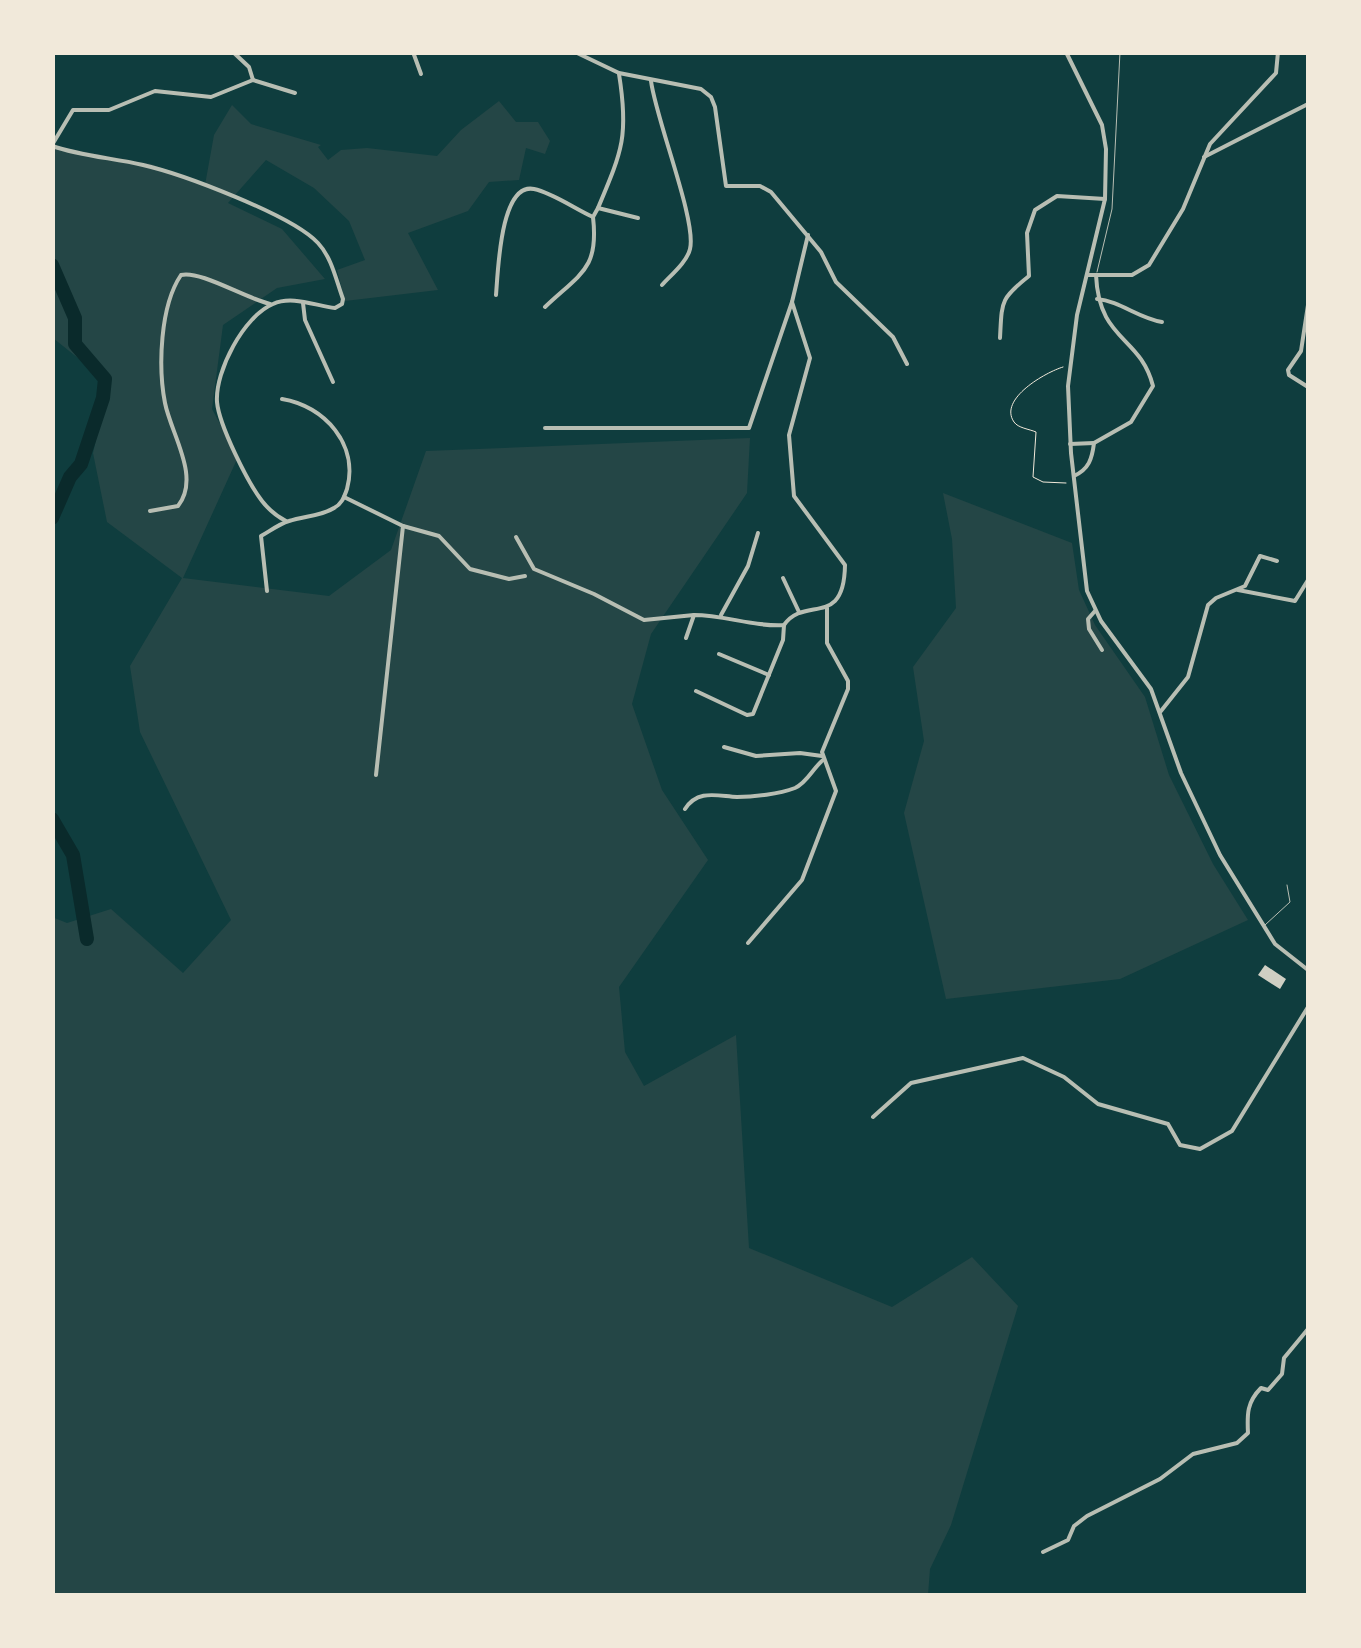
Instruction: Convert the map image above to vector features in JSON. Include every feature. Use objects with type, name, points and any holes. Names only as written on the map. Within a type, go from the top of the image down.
[{"type":"street","points":[[233,52],[249,67],[253,80]]},
{"type":"street","points":[[413,52],[421,74]]},
{"type":"street","points":[[575,52],[619,73],[701,89],[711,96],[726,186],[764,188],[808,235],[836,282],[892,337],[907,364]]},
{"type":"street","points":[[1066,52],[1102,125],[1106,150],[1105,199],[1069,365],[1070,444],[1088,591],[1096,611],[1152,689],[1180,773],[1220,856],[1275,944],[1308,970]]},
{"type":"street","points":[[1087,274],[1132,275],[1150,265],[1183,209],[1210,144],[1276,73],[1278,52]]},
{"type":"street","points":[[545,307],[593,258],[596,243],[592,217],[622,152],[626,117],[619,73]]},
{"type":"street","points":[[286,522],[260,498],[221,421],[216,397],[239,334],[270,304],[283,300],[340,306],[343,299],[332,264],[320,245],[305,232],[270,212],[148,166],[52,145],[72,110],[109,110],[156,91],[210,97],[253,80],[295,93]]},
{"type":"street","points":[[651,80],[691,233],[690,253],[662,285]]},
{"type":"street","points":[[1204,157],[1308,104]]},
{"type":"street","points":[[496,294],[505,221],[520,191],[534,189],[592,217]]},
{"type":"street","points":[[1000,338],[1003,299],[1014,285],[1029,276],[1027,233],[1035,210],[1057,196],[1105,199]]},
{"type":"street","points":[[598,208],[638,218]]},
{"type":"street","points":[[546,428],[749,428],[792,302],[808,235]]},
{"type":"street","points":[[150,511],[178,506],[187,486],[164,396],[165,315],[173,287],[181,275],[199,274],[245,298],[270,304]]},
{"type":"street","points":[[1070,444],[1094,443],[1131,422],[1153,386],[1149,370],[1110,328],[1097,299],[1096,275]]},
{"type":"street","points":[[1097,299],[1110,300],[1143,319],[1162,322]]},
{"type":"street","points":[[303,302],[305,320],[332,382]]},
{"type":"street","points":[[696,692],[749,716],[753,714],[783,640],[784,625],[790,616],[827,608],[835,602],[846,569],[794,496],[791,486],[788,435],[810,358],[792,302]]},
{"type":"street","points":[[1308,305],[1301,351],[1288,370],[1289,375],[1308,387]]},
{"type":"street","points":[[266,591],[261,536],[286,522],[332,510],[344,497],[352,465],[346,444],[310,407],[282,399]]},
{"type":"street","points":[[1074,476],[1085,471],[1094,443]]},
{"type":"street","points":[[344,497],[403,526],[439,536],[470,569],[509,579],[525,576]]},
{"type":"street","points":[[376,774],[403,526]]},
{"type":"street","points":[[721,615],[748,566],[758,533]]},
{"type":"street","points":[[516,537],[534,569],[644,620],[721,615],[764,626],[784,625]]},
{"type":"street","points":[[1161,711],[1188,677],[1208,605],[1238,590],[1250,578],[1260,556],[1277,561]]},
{"type":"street","points":[[783,578],[799,612]]},
{"type":"street","points":[[1238,590],[1295,601],[1308,580]]},
{"type":"street","points":[[686,809],[696,797],[710,794],[738,796],[792,790],[803,783],[823,758],[848,686],[828,642],[827,608]]},
{"type":"street","points":[[1096,611],[1088,625],[1102,650]]},
{"type":"street","points":[[686,638],[694,615]]},
{"type":"street","points":[[719,654],[769,675]]},
{"type":"street","points":[[724,747],[756,756],[800,752],[823,758]]},
{"type":"street","points":[[748,943],[802,880],[836,790],[823,758]]},
{"type":"street","points":[[873,1116],[911,1083],[1023,1058],[1064,1077],[1098,1104],[1168,1124],[1180,1145],[1200,1149],[1232,1131],[1308,1007]]},
{"type":"street","points":[[1044,1552],[1068,1540],[1074,1526],[1088,1516],[1160,1479],[1193,1454],[1237,1443],[1248,1434],[1246,1410],[1261,1388],[1268,1390],[1281,1375],[1284,1358],[1308,1329]]},
{"type":"lane","points":[[1096,275],[1112,208],[1120,52]]},
{"type":"lane","points":[[1263,928],[1290,902],[1287,885]]},
{"type":"path","points":[[1069,365],[1050,371],[1024,388],[1012,410],[1012,420],[1016,426],[1036,432],[1031,472],[1038,480],[1075,483]]},
{"type":"shaded area","points":[[499,101],[516,122],[538,122],[550,141],[545,154],[526,148],[519,180],[489,182],[468,211],[408,233],[438,290],[345,301],[337,270],[365,260],[349,221],[314,188],[266,160],[228,203],[282,229],[325,279],[277,288],[223,325],[212,409],[238,457],[183,578],[329,596],[391,550],[426,451],[750,438],[747,493],[651,634],[632,704],[662,790],[708,860],[619,987],[625,1052],[644,1086],[736,1035],[749,1248],[892,1307],[972,1257],[1018,1306],[951,1525],[930,1569],[928,1595],[53,1595],[52,917],[67,923],[111,909],[183,973],[231,920],[140,732],[130,666],[182,578],[107,522],[93,453],[109,383],[53,338],[53,142],[59,147],[151,164],[205,185],[214,135],[232,105],[251,124],[321,145],[318,147],[328,160],[341,150],[367,148],[437,156],[461,130]]},
{"type":"shaded area","points":[[943,493],[1072,543],[1079,590],[1095,625],[1145,697],[1169,775],[1213,864],[1248,920],[1120,979],[946,999],[904,813],[924,741],[913,667],[956,608],[952,539]]},
{"type":"building","points":[[1265,965],[1286,979],[1280,989],[1258,975]]},
{"type":"waterway","points":[[52,265],[75,318],[75,344],[105,379],[103,398],[81,464],[70,477],[52,518]]},
{"type":"waterway","points":[[52,819],[73,855],[87,939]]}]
